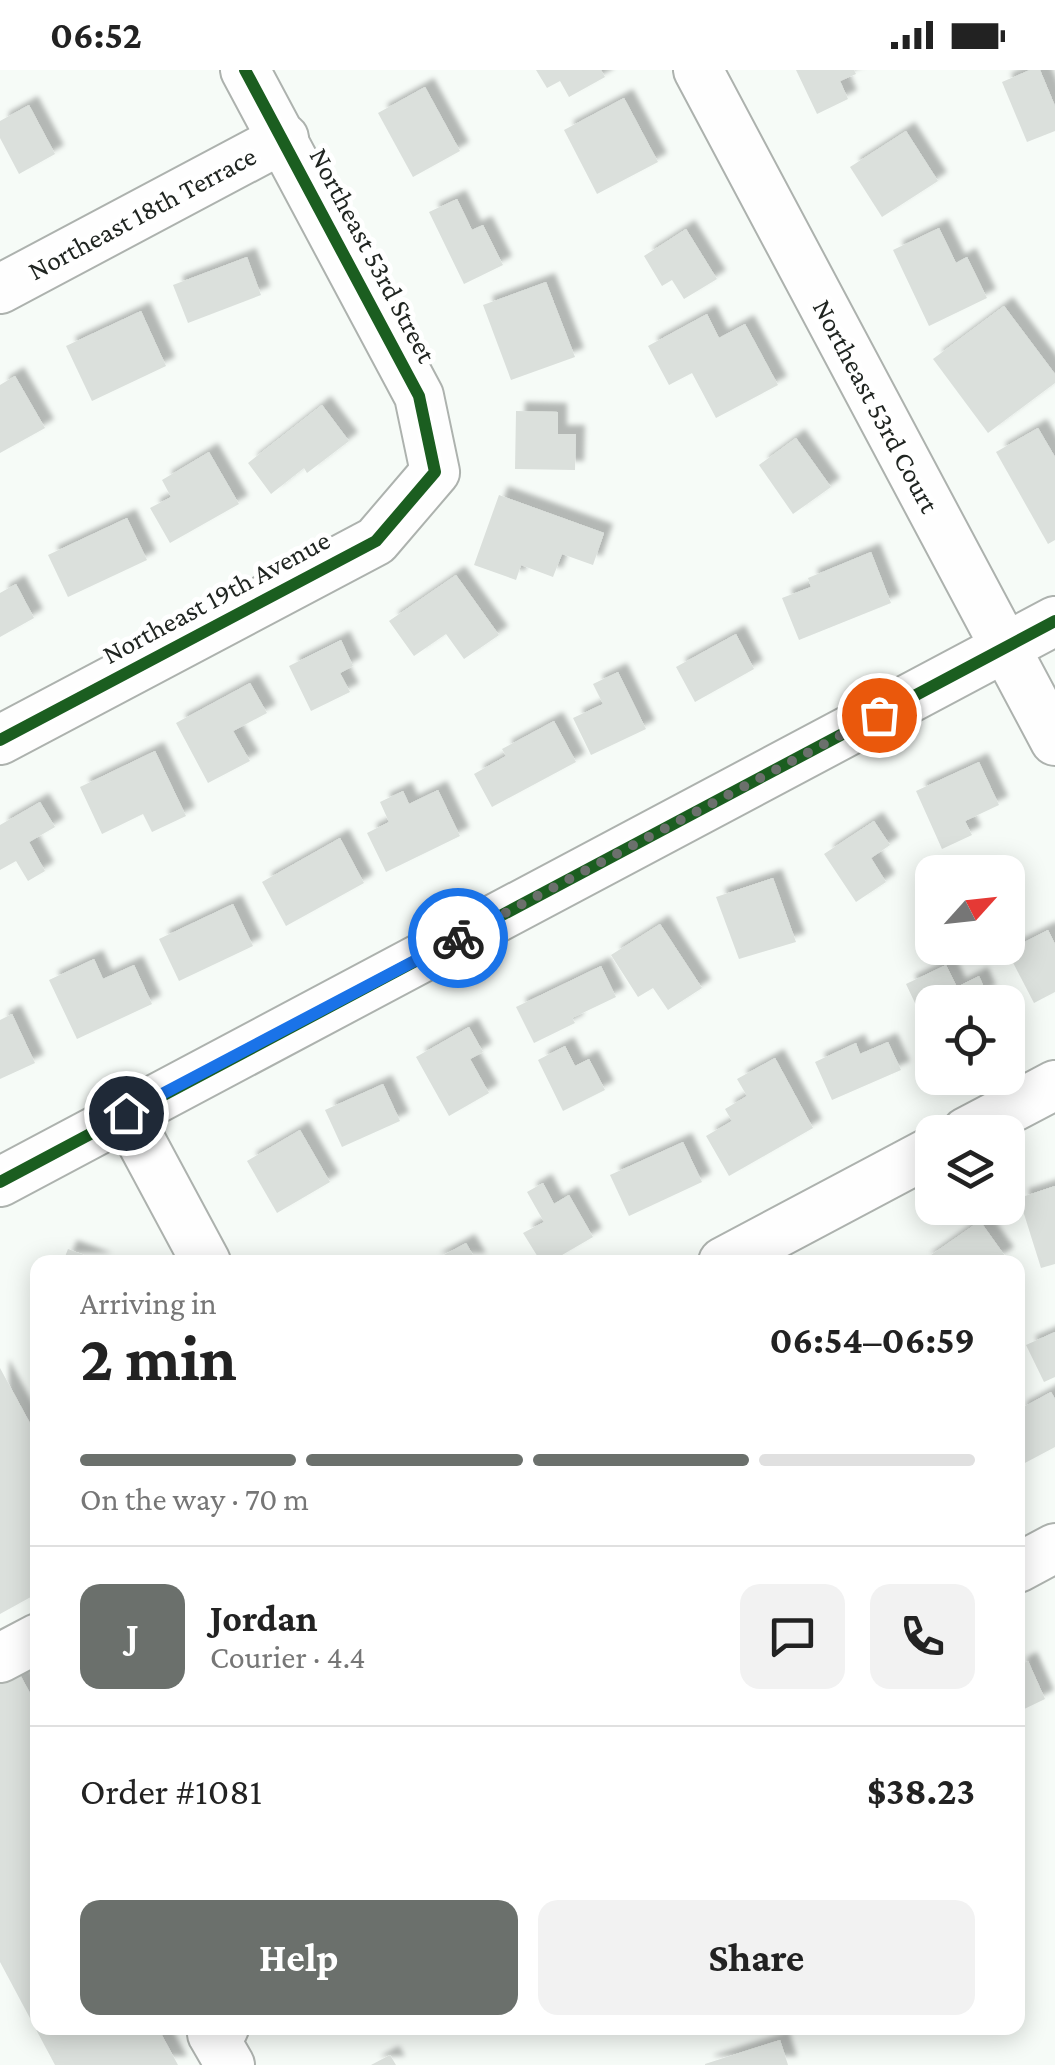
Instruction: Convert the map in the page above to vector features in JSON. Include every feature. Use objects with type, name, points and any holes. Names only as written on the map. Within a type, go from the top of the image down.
[{"type":"street","name":"Northeast 53rd Street","points":[[245,70],[419,396],[435,472]]},
{"type":"street","name":"Northeast 53rd Court","points":[[698,70],[1055,741]]},
{"type":"street","name":"Northeast 18th Terrace","points":[[0,289],[284,138]]},
{"type":"street","name":"Northeast 19th Avenue","points":[[0,740],[376,541],[435,472]]},
{"type":"street","points":[[0,1182],[1055,621]]},
{"type":"street","points":[[998,1115],[1055,1085]]},
{"type":"street","points":[[126,1113],[202,1255]]},
{"type":"street","points":[[736,1255],[915,1159]]},
{"type":"street","points":[[1025,1564],[1055,1548]]},
{"type":"building","points":[[536,70],[601,70],[605,77],[569,97],[560,81],[547,88]]},
{"type":"building","points":[[796,70],[854,70],[856,74],[840,81],[848,99],[817,114]]},
{"type":"building","points":[[1030,70],[1040,70],[1055,106],[1055,131],[1027,142],[1002,82]]},
{"type":"building","points":[[425,87],[460,151],[413,177],[378,113]]},
{"type":"building","points":[[624,98],[658,162],[597,194],[564,130]]},
{"type":"building","points":[[29,105],[55,154],[19,174],[0,138],[0,121]]},
{"type":"building","points":[[906,131],[938,181],[882,217],[850,167]]},
{"type":"building","points":[[457,199],[472,230],[483,225],[503,265],[464,284],[429,212]]},
{"type":"building","points":[[939,228],[956,263],[967,257],[987,298],[929,326],[893,250]]},
{"type":"building","points":[[686,229],[717,279],[684,299],[672,280],[662,286],[644,256]]},
{"type":"building","points":[[247,257],[261,295],[188,323],[173,285]]},
{"type":"building","points":[[546,282],[575,357],[511,380],[483,305]]},
{"type":"building","points":[[1004,306],[1055,374],[1055,383],[988,433],[933,359]]},
{"type":"building","points":[[141,311],[166,366],[92,401],[66,346]]},
{"type":"building","points":[[707,314],[719,338],[745,324],[778,385],[716,418],[692,373],[669,385],[648,346]]},
{"type":"building","points":[[15,376],[45,428],[0,453],[0,385]]},
{"type":"building","points":[[322,405],[349,441],[271,494],[248,463]]},
{"type":"building","points":[[516,411],[558,412],[558,434],[576,434],[575,470],[515,469]]},
{"type":"building","points":[[1038,428],[1055,457],[1055,540],[1048,544],[996,452]]},
{"type":"building","points":[[796,438],[831,487],[793,514],[759,465]]},
{"type":"building","points":[[209,452],[239,504],[170,543],[150,508],[171,497],[162,480]]},
{"type":"building","points":[[499,495],[604,533],[593,565],[562,554],[553,577],[521,565],[516,580],[474,565]]},
{"type":"building","points":[[127,518],[147,560],[68,597],[48,555]]},
{"type":"building","points":[[871,552],[891,603],[799,640],[782,598],[811,587],[808,578]]},
{"type":"building","points":[[456,575],[499,635],[464,659],[446,634],[414,656],[389,621]]},
{"type":"building","points":[[16,584],[34,618],[0,637],[0,593]]},
{"type":"building","points":[[736,634],[754,669],[695,702],[676,667]]},
{"type":"building","points":[[341,640],[353,666],[340,673],[350,692],[311,711],[289,666]]},
{"type":"building","points":[[618,672],[646,729],[591,755],[573,718],[603,704],[593,684]]},
{"type":"building","points":[[250,683],[267,713],[233,731],[250,761],[208,783],[176,723]]},
{"type":"building","points":[[554,721],[576,762],[492,807],[474,774],[506,756],[502,749]]},
{"type":"building","points":[[155,751],[186,816],[152,832],[143,814],[102,834],[80,787]]},
{"type":"building","points":[[979,762],[999,805],[965,821],[972,835],[942,849],[916,791]]},
{"type":"building","points":[[438,790],[460,836],[386,872],[367,833],[389,822],[380,802],[403,791],[409,804]]},
{"type":"building","points":[[40,802],[55,827],[29,842],[45,871],[28,881],[16,861],[0,870],[0,825]]},
{"type":"building","points":[[874,821],[890,845],[871,858],[886,882],[856,902],[824,854]]},
{"type":"building","points":[[340,838],[364,883],[286,926],[262,882]]},
{"type":"building","points":[[773,878],[796,942],[739,959],[716,897]]},
{"type":"building","points":[[233,904],[253,946],[179,981],[159,939]]},
{"type":"building","points":[[660,924],[702,988],[668,1010],[653,988],[638,997],[611,955]]},
{"type":"building","points":[[1048,930],[1055,944],[1055,992],[1034,1003],[1014,965],[1025,965],[1025,942]]},
{"type":"building","points":[[94,959],[103,979],[134,965],[152,1004],[77,1039],[49,980]]},
{"type":"building","points":[[946,965],[956,985],[915,985],[915,1003],[906,984]]},
{"type":"building","points":[[601,966],[616,997],[572,1018],[575,1023],[534,1043],[516,1007]]},
{"type":"building","points":[[979,976],[983,985],[961,985]]},
{"type":"building","points":[[12,1014],[35,1063],[0,1079],[0,1020]]},
{"type":"building","points":[[469,1027],[483,1052],[470,1059],[489,1093],[449,1116],[416,1057]]},
{"type":"building","points":[[888,1042],[901,1070],[832,1100],[815,1062],[856,1043],[860,1054]]},
{"type":"building","points":[[565,1046],[575,1066],[589,1059],[605,1090],[563,1111],[538,1060]]},
{"type":"building","points":[[775,1058],[813,1128],[729,1176],[706,1136],[732,1121],[725,1109],[747,1096],[737,1079]]},
{"type":"building","points":[[383,1084],[400,1121],[342,1147],[325,1110]]},
{"type":"building","points":[[300,1130],[330,1182],[277,1213],[247,1161]]},
{"type":"building","points":[[683,1142],[702,1182],[629,1216],[610,1175]]},
{"type":"building","points":[[543,1183],[554,1204],[569,1195],[593,1237],[562,1255],[537,1255],[523,1233],[544,1222],[527,1192]]},
{"type":"building","points":[[1055,1186],[1055,1264],[1041,1268],[1025,1217],[1025,1196]]},
{"type":"building","points":[[974,1225],[983,1225],[1004,1255],[931,1255]]},
{"type":"building","points":[[466,1243],[473,1255],[444,1255]]},
{"type":"building","points":[[1055,1332],[1055,1377],[1044,1382],[1026,1345]]},
{"type":"building","points":[[0,1368],[30,1423],[30,1597],[0,1614]]},
{"type":"building","points":[[1051,1392],[1055,1399],[1055,1447],[1025,1463],[1025,1406]]},
{"type":"building","points":[[1028,1661],[1045,1699],[1025,1709]]},
{"type":"building","points":[[18,1671],[30,1693],[30,2018],[0,1962],[0,1681]]},
{"type":"building","points":[[39,2035],[162,2035],[178,2065],[55,2065]]},
{"type":"building","points":[[780,2040],[788,2065],[705,2065],[705,2064]]},
{"type":"building","points":[[390,2055],[396,2065],[371,2065]]},
{"type":"cycle path","points":[[0,740],[376,541],[435,472],[419,396],[245,70]]},
{"type":"cycle path","points":[[0,1182],[1055,621]]},
{"type":"way so far","points":[[458,938],[879,715]]},
{"type":"route","points":[[126,1113],[458,938]]}]
